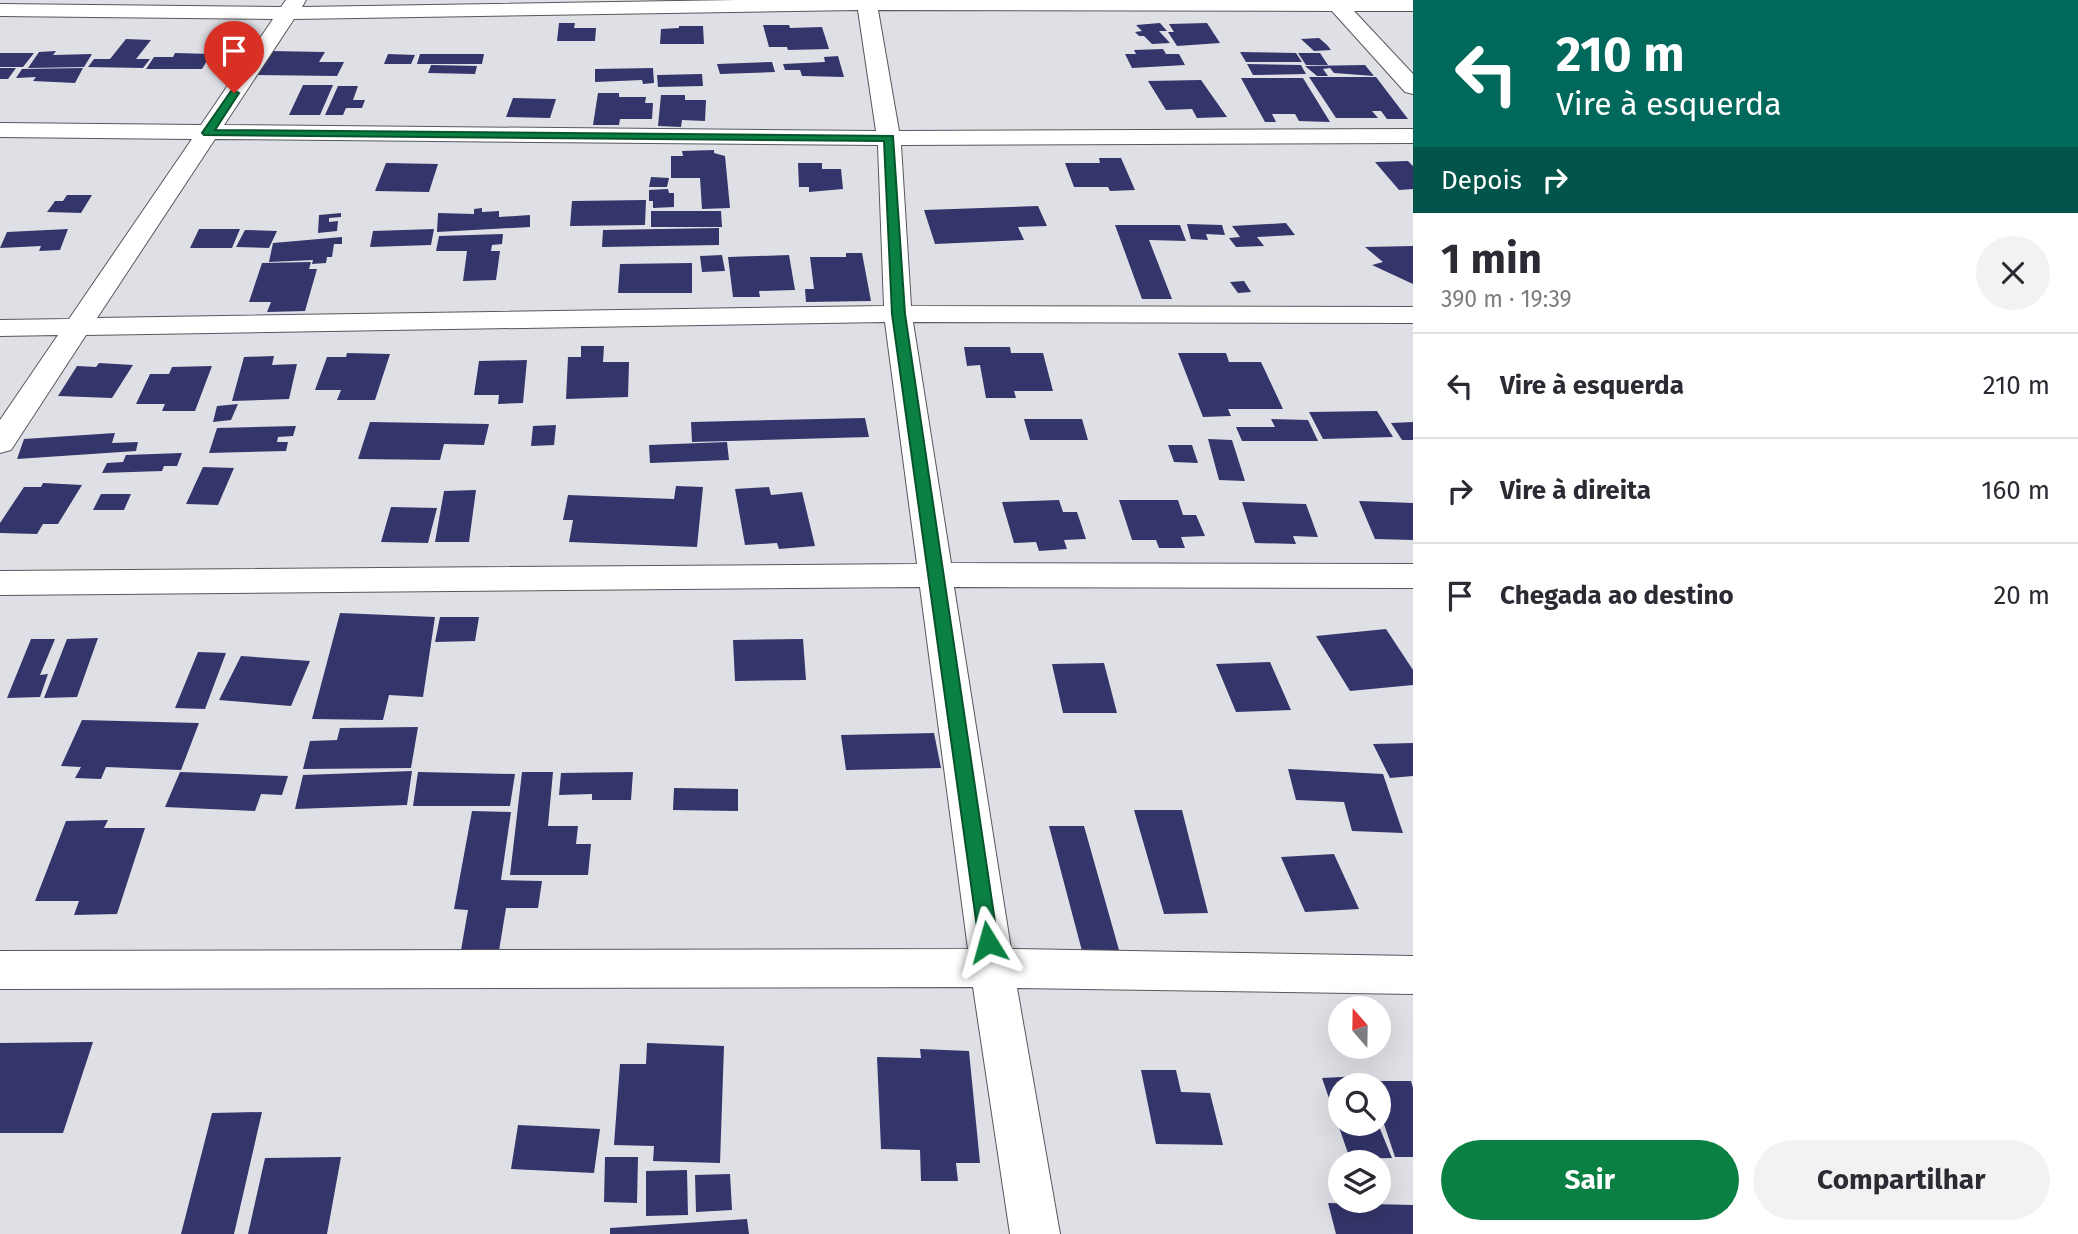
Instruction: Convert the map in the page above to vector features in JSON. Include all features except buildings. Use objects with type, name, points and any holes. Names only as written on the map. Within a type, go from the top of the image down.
[{"type":"street","points":[[867,2],[889,138],[898,314],[938,575],[992,968],[1035,1234]]},
{"type":"street","points":[[0,10],[867,2],[1413,5]]},
{"type":"street","points":[[1336,3],[1413,87]]},
{"type":"street","points":[[0,443],[292,7]]},
{"type":"street","points":[[0,130],[889,138],[1413,136]]},
{"type":"street","points":[[0,328],[898,314],[1413,315]]},
{"type":"street","points":[[0,583],[938,575],[1413,576]]},
{"type":"street","points":[[0,970],[992,968],[1413,975]]},
{"type":"route","points":[[234,93],[207,133],[889,138],[898,314],[938,575],[988,942]]}]
